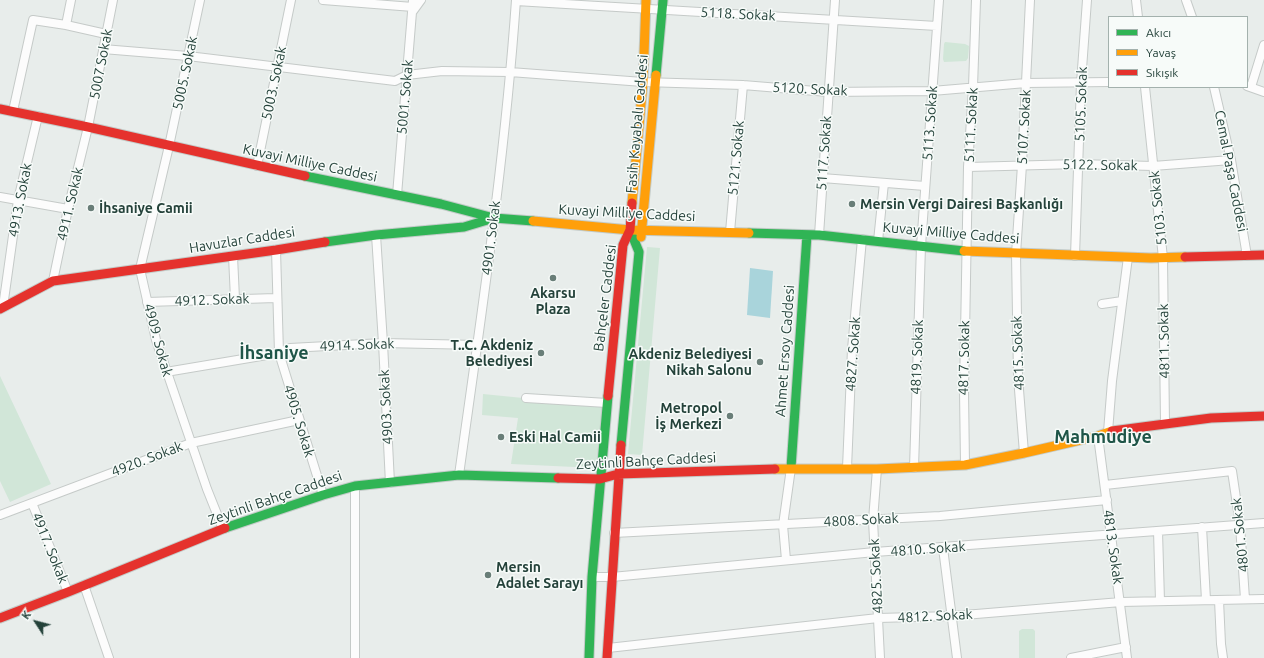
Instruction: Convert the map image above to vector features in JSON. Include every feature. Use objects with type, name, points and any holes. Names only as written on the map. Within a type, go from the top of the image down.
[{"type":"street","points":[[66,25],[71,0]]},
{"type":"street","name":"5007 Sokak","points":[[88,127],[113,0]]},
{"type":"street","name":"5005. Sokak","points":[[169,146],[200,0]]},
{"type":"street","name":"5003. Sokak","points":[[257,166],[292,0]]},
{"type":"street","points":[[323,0],[413,6],[421,0]]},
{"type":"street","name":"5118. Sokak","points":[[516,0],[645,10],[834,19],[937,26]]},
{"type":"street","name":"4901. Sokak","points":[[459,476],[478,345],[494,218],[510,72],[516,0]]},
{"type":"street","name":"Fasih Kayabalı Caddesi","points":[[630,230],[643,82],[646,0]]},
{"type":"street","name":"Fasih Kayabalı Caddesi","points":[[639,252],[663,0]]},
{"type":"street","name":"5117. Sokak","points":[[819,235],[828,92],[836,0]]},
{"type":"street","name":"5113. Sokak","points":[[921,246],[939,0]]},
{"type":"street","name":"5111. Sokak","points":[[966,251],[968,167],[976,0]]},
{"type":"street","name":"5107. Sokak","points":[[1016,254],[1030,0]]},
{"type":"street","name":"5105. Sokak","points":[[1075,256],[1081,83],[1086,0]]},
{"type":"street","points":[[1136,0],[1138,16]]},
{"type":"street","points":[[1186,0],[1192,16]]},
{"type":"street","name":"5001. Sokak","points":[[396,195],[413,6]]},
{"type":"street","points":[[13,111],[33,20],[66,25],[106,34]]},
{"type":"street","points":[[1264,45],[1249,87],[1264,92]]},
{"type":"street","name":"5120. Sokak","points":[[103,49],[188,56],[395,80],[407,74],[442,70],[510,72],[643,82],[743,85],[828,92],[932,91],[1026,83],[1108,82]]},
{"type":"street","name":"5121. Sokak","points":[[730,232],[743,85]]},
{"type":"street","name":"5103. Sokak","points":[[1145,88],[1163,258]]},
{"type":"street","name":"Cemal Paşa Caddesi","points":[[1214,88],[1231,160],[1248,256]]},
{"type":"street","name":"Kuvayi Milliye Caddesi","points":[[0,109],[88,127],[257,166],[441,204],[494,218],[630,230],[807,234],[966,251],[1016,254],[1128,258],[1264,255]]},
{"type":"street","name":"4913. Sokak","points":[[1,308],[18,200],[38,116]]},
{"type":"street","name":"4911. Sokak","points":[[53,281],[68,209],[88,127]]},
{"type":"street","name":"4909. Sokak","points":[[169,146],[140,269],[156,340],[166,372],[207,489],[223,529]]},
{"type":"street","name":"5122. Sokak","points":[[968,167],[1078,164],[1153,166],[1231,160]]},
{"type":"street","points":[[822,178],[925,186]]},
{"type":"street","points":[[878,241],[884,183]]},
{"type":"street","points":[[0,197],[68,209]]},
{"type":"street","name":"Havuzlar Caddesi","points":[[1,308],[53,281],[376,235],[464,227],[494,218]]},
{"type":"street","name":"Bahçeler Caddesi","points":[[608,658],[618,474],[639,252],[630,230]]},
{"type":"street","name":"Bahçeler Caddesi","points":[[589,658],[592,577],[607,403],[624,245],[630,230]]},
{"type":"street","name":"Ahmet Ersoy Caddesi","points":[[791,468],[807,234]]},
{"type":"street","name":"4903. Sokak","points":[[376,235],[384,343],[390,482]]},
{"type":"street","name":"4827. Sokak","points":[[847,468],[852,349],[862,239]]},
{"type":"street","name":"4819. Sokak","points":[[914,468],[921,246]]},
{"type":"street","name":"4905. Sokak","points":[[276,250],[276,298],[279,353],[322,495]]},
{"type":"street","name":"4817. Sokak","points":[[965,465],[964,391],[966,251]]},
{"type":"street","name":"4815. Sokak","points":[[1016,254],[1018,377],[1024,453]]},
{"type":"street","points":[[233,256],[235,299]]},
{"type":"street","points":[[1108,432],[1112,382],[1128,258]]},
{"type":"street","name":"4811. Sokak","points":[[1163,258],[1165,424]]},
{"type":"street","name":"4912. Sokak","points":[[147,302],[276,298]]},
{"type":"street","points":[[1102,304],[1122,301]]},
{"type":"street","name":"4914. Sokak","points":[[166,372],[279,353],[290,348],[384,343],[478,345]]},
{"type":"street","points":[[526,398],[607,403]]},
{"type":"street","name":"Zeytinli Bahçe Caddesi","points":[[0,618],[223,529],[322,495],[355,486],[459,476],[600,479],[618,474],[791,468],[847,468],[877,470],[965,465],[1098,436],[1108,432],[1211,418],[1264,416]]},
{"type":"street","name":"4920. Sokak","points":[[1,513],[32,503],[191,443],[299,420]]},
{"type":"street","name":"4813. Sokak","points":[[1098,436],[1121,602],[1127,658]]},
{"type":"street","points":[[786,560],[783,524],[791,468]]},
{"type":"street","name":"4825. Sokak","points":[[877,470],[873,520],[880,658]]},
{"type":"street","name":"4801. Sokak","points":[[1105,485],[1232,472],[1240,525],[1246,599]]},
{"type":"street","points":[[355,486],[355,658]]},
{"type":"street","name":"4808. Sokak","points":[[614,533],[940,516],[1107,500]]},
{"type":"street","name":"4917. Sokak","points":[[32,503],[68,592]]},
{"type":"street","name":"4810. Sokak","points":[[592,577],[612,577],[874,552],[1264,523]]},
{"type":"street","points":[[1202,527],[1206,600]]},
{"type":"street","points":[[1158,531],[1160,601]]},
{"type":"street","points":[[943,548],[957,658]]},
{"type":"street","points":[[84,585],[109,658]]},
{"type":"street","name":"4812. Sokak","points":[[608,648],[878,618],[952,616],[1121,602],[1264,599]]},
{"type":"street","points":[[1219,600],[1223,658]]},
{"type":"street","points":[[1071,658],[1126,647]]},
{"type":"green space","points":[[945,42],[965,44],[969,46],[968,58],[966,61],[944,62]]},
{"type":"green space","points":[[647,247],[660,248],[642,455],[628,454]]},
{"type":"green space","points":[[0,376],[51,484],[10,502],[0,481]]},
{"type":"green space","points":[[483,394],[603,406],[596,468],[511,464],[518,418],[482,415]]},
{"type":"green space","points":[[1022,629],[1033,629],[1035,631],[1035,658],[1019,658],[1019,631]]},
{"type":"water","points":[[750,268],[773,271],[770,318],[747,315]]},
{"type":"traffic: fast","points":[[656,75],[663,0]]},
{"type":"traffic: fast","points":[[305,176],[441,204],[494,218],[533,221]]},
{"type":"traffic: fast","points":[[325,242],[376,235],[464,227],[494,218]]},
{"type":"traffic: fast","points":[[621,445],[639,252],[630,230]]},
{"type":"traffic: fast","points":[[749,233],[819,235],[964,251]]},
{"type":"traffic: fast","points":[[791,468],[807,235]]},
{"type":"traffic: fast","points":[[589,658],[592,577],[608,396]]},
{"type":"traffic: fast","points":[[225,528],[323,495],[355,486],[459,475],[558,478]]},
{"type":"traffic: slow","points":[[632,203],[643,82],[646,0]]},
{"type":"traffic: slow","points":[[641,237],[656,75]]},
{"type":"traffic: slow","points":[[533,221],[630,230],[749,233]]},
{"type":"traffic: slow","points":[[964,251],[1151,258],[1185,257]]},
{"type":"traffic: slow","points":[[775,469],[877,469],[965,465],[1098,436],[1112,431]]},
{"type":"traffic: jam","points":[[0,109],[88,127],[305,176]]},
{"type":"traffic: jam","points":[[608,396],[623,245],[630,230],[632,203]]},
{"type":"traffic: jam","points":[[0,309],[53,281],[325,242]]},
{"type":"traffic: jam","points":[[1185,257],[1264,255]]},
{"type":"traffic: jam","points":[[1112,431],[1211,418],[1264,416]]},
{"type":"traffic: jam","points":[[607,658],[621,445]]},
{"type":"traffic: jam","points":[[558,478],[600,479],[618,474],[775,469]]},
{"type":"traffic: jam","points":[[0,618],[225,528]]},
{"type":"place","name":"Mersin Vergi Dairesi Başkanlığı","points":[[852,204]]},
{"type":"place","name":"İhsaniye Camii","points":[[91,208]]},
{"type":"place","name":"Akarsu Plaza","points":[[553,278]]},
{"type":"place","name":"T..C. Akdeniz Belediyesi","points":[[541,353]]},
{"type":"place","name":"Akdeniz Belediyesi Nikah Salonu","points":[[760,362]]},
{"type":"place","name":"Metropol İş Merkezi","points":[[730,416]]},
{"type":"place","name":"Eski Hal Camii","points":[[501,437]]},
{"type":"place","name":"Mersin Adalet Sarayı","points":[[488,575]]},
{"type":"district","name":"İhsaniye","points":[[274,353]]},
{"type":"district","name":"Mahmudiye","points":[[1103,437]]}]
